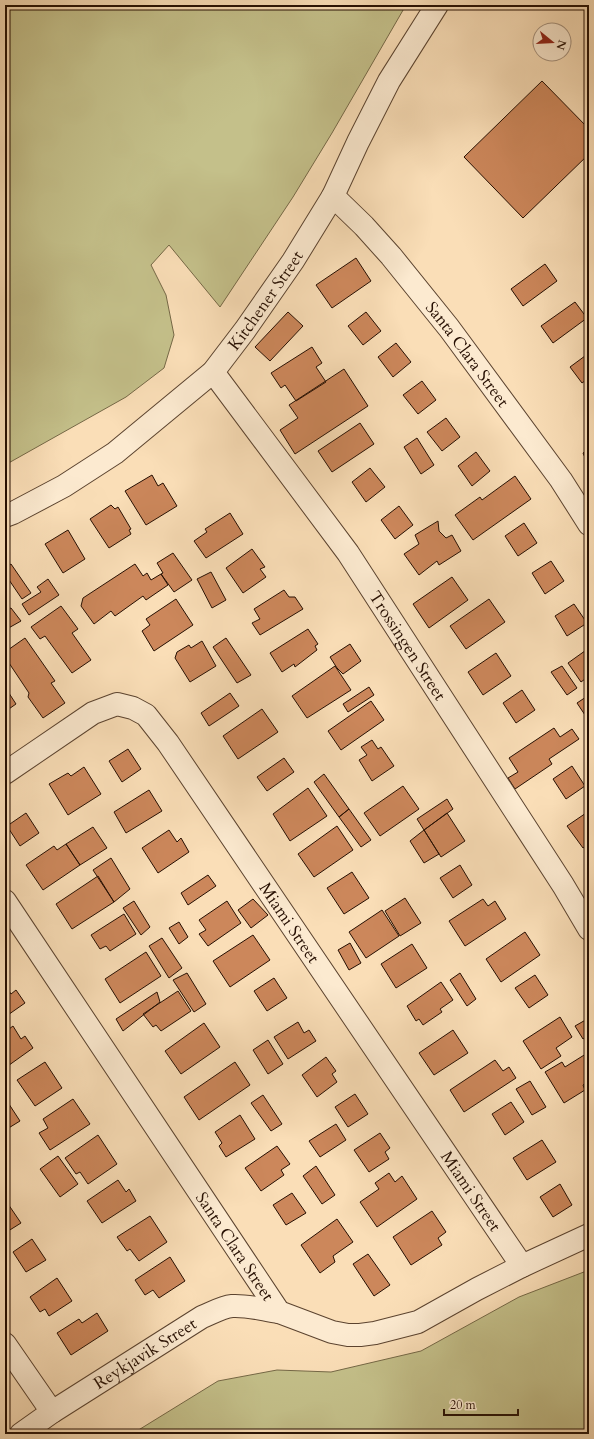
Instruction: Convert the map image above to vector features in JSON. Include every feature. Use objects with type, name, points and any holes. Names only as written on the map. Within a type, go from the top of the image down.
[{"type":"street","name":"Kitchener Street","points":[[5,516],[64,486],[114,453],[213,372],[293,261],[333,196],[358,142],[390,81],[437,5]]},
{"type":"street","name":"Santa Clara Street","points":[[333,196],[364,226],[391,256],[449,328],[561,480],[589,524]]},
{"type":"street","name":"Trossingen Street","points":[[213,372],[348,553],[563,885],[589,929]]},
{"type":"street","name":"Miami Street","points":[[5,772],[93,713],[117,704],[133,708],[146,715],[181,763],[522,1266]]},
{"type":"street","name":"Santa Clara Street","points":[[5,901],[280,1312],[332,1332],[354,1335],[374,1333],[418,1322],[522,1266],[589,1235]]},
{"type":"street","name":"Reykjavik Street","points":[[21,1434],[52,1412],[202,1317],[231,1306],[242,1306],[280,1312]]},
{"type":"street","points":[[5,1344],[52,1412]]},
{"type":"shaded area","points":[[5,5],[406,5],[293,197],[220,307],[169,245],[151,265],[166,295],[174,335],[164,368],[126,397],[5,465]]},
{"type":"shaded area","points":[[589,1270],[589,1434],[132,1434],[218,1381],[277,1370],[331,1372],[421,1351],[519,1297]]},
{"type":"building","points":[[542,81],[589,129],[589,154],[523,218],[464,157]]},
{"type":"building","points":[[356,258],[371,281],[332,308],[316,285]]},
{"type":"building","points":[[545,264],[557,281],[523,306],[511,289]]},
{"type":"building","points":[[575,302],[587,318],[553,343],[541,326]]},
{"type":"building","points":[[288,312],[303,326],[270,361],[255,347]]},
{"type":"building","points":[[366,312],[381,331],[363,345],[348,326]]},
{"type":"building","points":[[396,343],[411,362],[393,377],[378,357]]},
{"type":"building","points":[[312,347],[322,363],[316,367],[326,382],[296,401],[285,385],[281,388],[271,373]]},
{"type":"building","points":[[589,353],[589,378],[582,383],[570,367]]},
{"type":"building","points":[[344,369],[368,406],[295,454],[280,430],[298,418],[289,405]]},
{"type":"building","points":[[422,381],[436,400],[418,414],[403,395]]},
{"type":"building","points":[[446,418],[460,437],[442,451],[427,432]]},
{"type":"building","points":[[360,423],[374,444],[332,472],[318,451]]},
{"type":"building","points":[[417,438],[434,465],[421,474],[404,447]]},
{"type":"building","points":[[589,449],[589,467],[583,453]]},
{"type":"building","points":[[476,452],[490,471],[472,486],[458,466]]},
{"type":"building","points":[[370,468],[385,487],[366,502],[352,482]]},
{"type":"building","points":[[152,475],[158,486],[163,483],[177,506],[146,525],[125,491]]},
{"type":"building","points":[[515,476],[531,499],[473,540],[455,515],[480,497],[482,500]]},
{"type":"building","points":[[111,505],[115,509],[118,507],[131,529],[129,530],[131,534],[109,548],[90,519]]},
{"type":"building","points":[[399,506],[413,525],[395,539],[381,520]]},
{"type":"building","points":[[230,513],[243,534],[206,558],[194,541],[207,532],[205,529]]},
{"type":"building","points":[[438,521],[439,531],[446,538],[452,535],[461,551],[439,565],[437,561],[419,575],[404,554],[419,544],[415,535]]},
{"type":"building","points":[[524,523],[537,543],[518,556],[505,536]]},
{"type":"building","points":[[68,530],[85,559],[63,573],[45,544]]},
{"type":"building","points":[[252,549],[265,567],[260,569],[266,577],[243,593],[226,568]]},
{"type":"building","points":[[173,553],[192,580],[174,592],[161,574],[163,573],[157,563]]},
{"type":"building","points":[[551,561],[564,581],[545,594],[532,573]]},
{"type":"building","points":[[11,564],[31,593],[22,599],[5,574],[5,568]]},
{"type":"building","points":[[135,564],[143,576],[147,573],[151,580],[161,574],[168,585],[146,600],[143,596],[115,616],[111,611],[94,624],[81,606],[83,598]]},
{"type":"building","points":[[211,572],[226,600],[212,608],[197,579]]},
{"type":"building","points":[[452,577],[468,600],[429,628],[413,604]]},
{"type":"building","points":[[48,579],[59,595],[29,615],[22,604],[41,592],[37,587]]},
{"type":"building","points":[[284,590],[289,597],[295,597],[303,609],[260,635],[252,623],[260,619],[254,609]]},
{"type":"building","points":[[176,599],[193,625],[154,651],[142,631],[150,625],[146,619]]},
{"type":"building","points":[[489,599],[505,622],[466,649],[450,626]]},
{"type":"building","points":[[574,604],[587,623],[567,636],[555,616]]},
{"type":"building","points":[[61,606],[78,629],[72,633],[91,660],[72,673],[45,636],[40,639],[31,627]]},
{"type":"building","points":[[11,608],[21,621],[5,630],[5,610]]},
{"type":"building","points":[[308,629],[318,644],[315,646],[317,650],[295,667],[294,664],[282,672],[270,653]]},
{"type":"building","points":[[25,638],[55,681],[51,683],[65,703],[43,718],[28,697],[29,693],[5,657],[5,652]]},
{"type":"building","points":[[226,638],[251,675],[237,683],[213,647]]},
{"type":"building","points":[[202,641],[216,666],[190,682],[175,658],[177,652],[189,645],[191,648]]},
{"type":"building","points":[[350,644],[361,661],[343,674],[330,657]]},
{"type":"building","points":[[589,648],[589,676],[581,682],[568,663]]},
{"type":"building","points":[[496,653],[511,676],[483,695],[468,672]]},
{"type":"building","points":[[335,666],[351,690],[307,718],[292,696]]},
{"type":"building","points":[[562,666],[577,688],[567,695],[551,672]]},
{"type":"building","points":[[5,687],[16,704],[6,711],[5,709]]},
{"type":"building","points":[[369,687],[374,695],[348,712],[343,704]]},
{"type":"building","points":[[522,690],[535,710],[516,723],[503,703]]},
{"type":"building","points":[[230,693],[239,706],[209,726],[201,713]]},
{"type":"building","points":[[589,695],[589,721],[577,703]]},
{"type":"building","points":[[371,701],[384,720],[341,750],[328,731]]},
{"type":"building","points":[[262,709],[278,732],[238,759],[223,736]]},
{"type":"building","points":[[554,728],[560,737],[572,729],[579,739],[549,759],[552,764],[515,789],[508,778],[518,772],[509,758]]},
{"type":"building","points":[[372,740],[378,749],[381,747],[394,766],[372,781],[359,760],[367,755],[361,747]]},
{"type":"building","points":[[128,749],[141,769],[122,782],[109,761]]},
{"type":"building","points":[[284,758],[294,772],[267,791],[257,777]]},
{"type":"building","points":[[572,766],[585,786],[566,799],[553,779]]},
{"type":"building","points":[[84,767],[101,794],[68,815],[49,784],[68,773],[71,776]]},
{"type":"building","points":[[324,774],[349,809],[339,817],[314,782]]},
{"type":"building","points":[[403,786],[419,809],[380,836],[364,813]]},
{"type":"building","points":[[308,788],[327,816],[290,841],[273,814]]},
{"type":"building","points":[[149,790],[162,811],[126,833],[114,812]]},
{"type":"building","points":[[447,799],[453,809],[424,830],[417,819]]},
{"type":"building","points":[[349,809],[371,840],[361,847],[339,817]]},
{"type":"building","points":[[589,811],[589,844],[583,848],[567,826]]},
{"type":"building","points":[[26,813],[39,833],[20,846],[7,826]]},
{"type":"building","points":[[447,813],[465,841],[441,857],[424,830]]},
{"type":"building","points":[[337,826],[353,850],[314,877],[298,854]]},
{"type":"building","points":[[93,827],[107,848],[80,865],[66,844]]},
{"type":"building","points":[[169,830],[177,842],[181,838],[189,852],[158,873],[142,848]]},
{"type":"building","points":[[424,830],[439,854],[424,863],[410,841]]},
{"type":"building","points":[[66,844],[80,865],[43,890],[26,865],[54,846],[57,850]]},
{"type":"building","points":[[111,858],[130,889],[114,902],[93,870]]},
{"type":"building","points":[[460,865],[472,885],[453,898],[440,878]]},
{"type":"building","points":[[352,872],[369,898],[344,914],[327,888]]},
{"type":"building","points":[[208,875],[216,886],[188,905],[181,893]]},
{"type":"building","points":[[98,876],[114,902],[72,929],[56,904]]},
{"type":"building","points":[[405,898],[421,923],[400,936],[385,911]]},
{"type":"building","points":[[253,899],[268,915],[251,928],[238,910]]},
{"type":"building","points":[[483,899],[488,906],[495,901],[506,919],[465,946],[449,921]]},
{"type":"building","points":[[134,901],[150,927],[141,935],[123,908]]},
{"type":"building","points":[[227,901],[241,923],[208,946],[199,934],[206,930],[199,920]]},
{"type":"building","points":[[382,910],[399,936],[366,958],[349,932]]},
{"type":"building","points":[[124,914],[136,934],[110,951],[106,946],[100,949],[91,935]]},
{"type":"building","points":[[179,922],[188,937],[179,944],[169,928]]},
{"type":"building","points":[[525,932],[540,955],[501,982],[486,959]]},
{"type":"building","points":[[253,935],[270,960],[230,987],[213,961]]},
{"type":"building","points":[[162,938],[182,968],[169,978],[149,946]]},
{"type":"building","points":[[350,943],[361,963],[349,970],[338,950]]},
{"type":"building","points":[[412,944],[427,968],[396,988],[381,964]]},
{"type":"building","points":[[146,952],[161,976],[120,1003],[105,979]]},
{"type":"building","points":[[187,973],[206,1004],[194,1012],[173,980]]},
{"type":"building","points":[[460,973],[476,999],[467,1006],[450,980]]},
{"type":"building","points":[[535,975],[548,995],[529,1008],[515,988]]},
{"type":"building","points":[[274,978],[287,998],[267,1011],[254,991]]},
{"type":"building","points":[[441,982],[453,1000],[440,1009],[442,1012],[423,1025],[419,1019],[416,1021],[407,1006]]},
{"type":"building","points":[[5,985],[11,994],[16,990],[25,1003],[5,1017]]},
{"type":"building","points":[[178,991],[191,1011],[161,1031],[156,1025],[153,1027],[143,1014]]},
{"type":"building","points":[[157,992],[160,1002],[123,1031],[116,1019]]},
{"type":"building","points":[[560,1017],[572,1037],[556,1048],[561,1056],[541,1069],[523,1041]]},
{"type":"building","points":[[589,1018],[589,1035],[583,1039],[575,1026]]},
{"type":"building","points":[[298,1022],[304,1033],[309,1030],[316,1041],[288,1059],[274,1037]]},
{"type":"building","points":[[204,1023],[220,1047],[181,1074],[165,1051]]},
{"type":"building","points":[[13,1026],[21,1039],[25,1036],[33,1048],[5,1068],[5,1032]]},
{"type":"building","points":[[453,1030],[468,1053],[434,1075],[419,1053]]},
{"type":"building","points":[[268,1040],[283,1064],[268,1074],[253,1050]]},
{"type":"building","points":[[589,1052],[589,1081],[583,1085],[585,1090],[564,1103],[545,1072],[562,1062],[565,1067]]},
{"type":"building","points":[[326,1057],[336,1071],[332,1074],[337,1082],[317,1097],[302,1075]]},
{"type":"building","points":[[495,1060],[503,1071],[509,1067],[516,1078],[464,1112],[450,1090]]},
{"type":"building","points":[[45,1062],[62,1088],[35,1106],[17,1080]]},
{"type":"building","points":[[235,1062],[250,1085],[199,1120],[184,1097]]},
{"type":"building","points":[[530,1081],[546,1107],[532,1115],[516,1089]]},
{"type":"building","points":[[355,1094],[368,1114],[348,1127],[335,1107]]},
{"type":"building","points":[[263,1095],[282,1124],[271,1131],[251,1103]]},
{"type":"building","points":[[5,1098],[20,1121],[7,1129],[5,1126]]},
{"type":"building","points":[[73,1099],[90,1124],[50,1150],[39,1133],[48,1128],[43,1119]]},
{"type":"building","points":[[511,1102],[524,1122],[505,1135],[492,1114]]},
{"type":"building","points":[[240,1115],[255,1139],[226,1157],[219,1146],[222,1143],[215,1132]]},
{"type":"building","points":[[336,1124],[346,1140],[320,1157],[309,1141]]},
{"type":"building","points":[[380,1133],[390,1148],[385,1152],[389,1159],[369,1172],[354,1150]]},
{"type":"building","points":[[98,1135],[117,1164],[88,1184],[80,1172],[76,1174],[65,1158]]},
{"type":"building","points":[[542,1140],[556,1162],[527,1180],[513,1158]]},
{"type":"building","points":[[277,1146],[290,1164],[281,1170],[284,1175],[261,1191],[245,1168]]},
{"type":"building","points":[[58,1156],[78,1184],[60,1197],[40,1169]]},
{"type":"building","points":[[316,1166],[335,1195],[322,1204],[303,1176]]},
{"type":"building","points":[[389,1173],[395,1182],[402,1176],[417,1199],[377,1227],[360,1202],[379,1189],[375,1183]]},
{"type":"building","points":[[118,1180],[126,1192],[129,1189],[136,1201],[102,1223],[87,1201]]},
{"type":"building","points":[[560,1184],[572,1205],[553,1217],[540,1197]]},
{"type":"building","points":[[292,1193],[306,1213],[286,1225],[273,1205]]},
{"type":"building","points":[[5,1201],[21,1223],[5,1233]]},
{"type":"building","points":[[432,1211],[446,1232],[438,1238],[442,1245],[411,1265],[393,1237]]},
{"type":"building","points":[[150,1216],[167,1242],[139,1261],[130,1249],[127,1251],[117,1237]]},
{"type":"building","points":[[337,1219],[353,1242],[333,1256],[335,1262],[320,1273],[301,1245]]},
{"type":"building","points":[[32,1239],[46,1260],[26,1272],[13,1252]]},
{"type":"building","points":[[368,1254],[390,1285],[374,1296],[353,1264]]},
{"type":"building","points":[[170,1257],[185,1281],[159,1298],[153,1290],[145,1295],[135,1280]]},
{"type":"building","points":[[57,1278],[72,1301],[49,1316],[45,1309],[40,1312],[30,1297]]},
{"type":"building","points":[[97,1313],[108,1331],[71,1355],[57,1333],[79,1319],[82,1323]]}]
